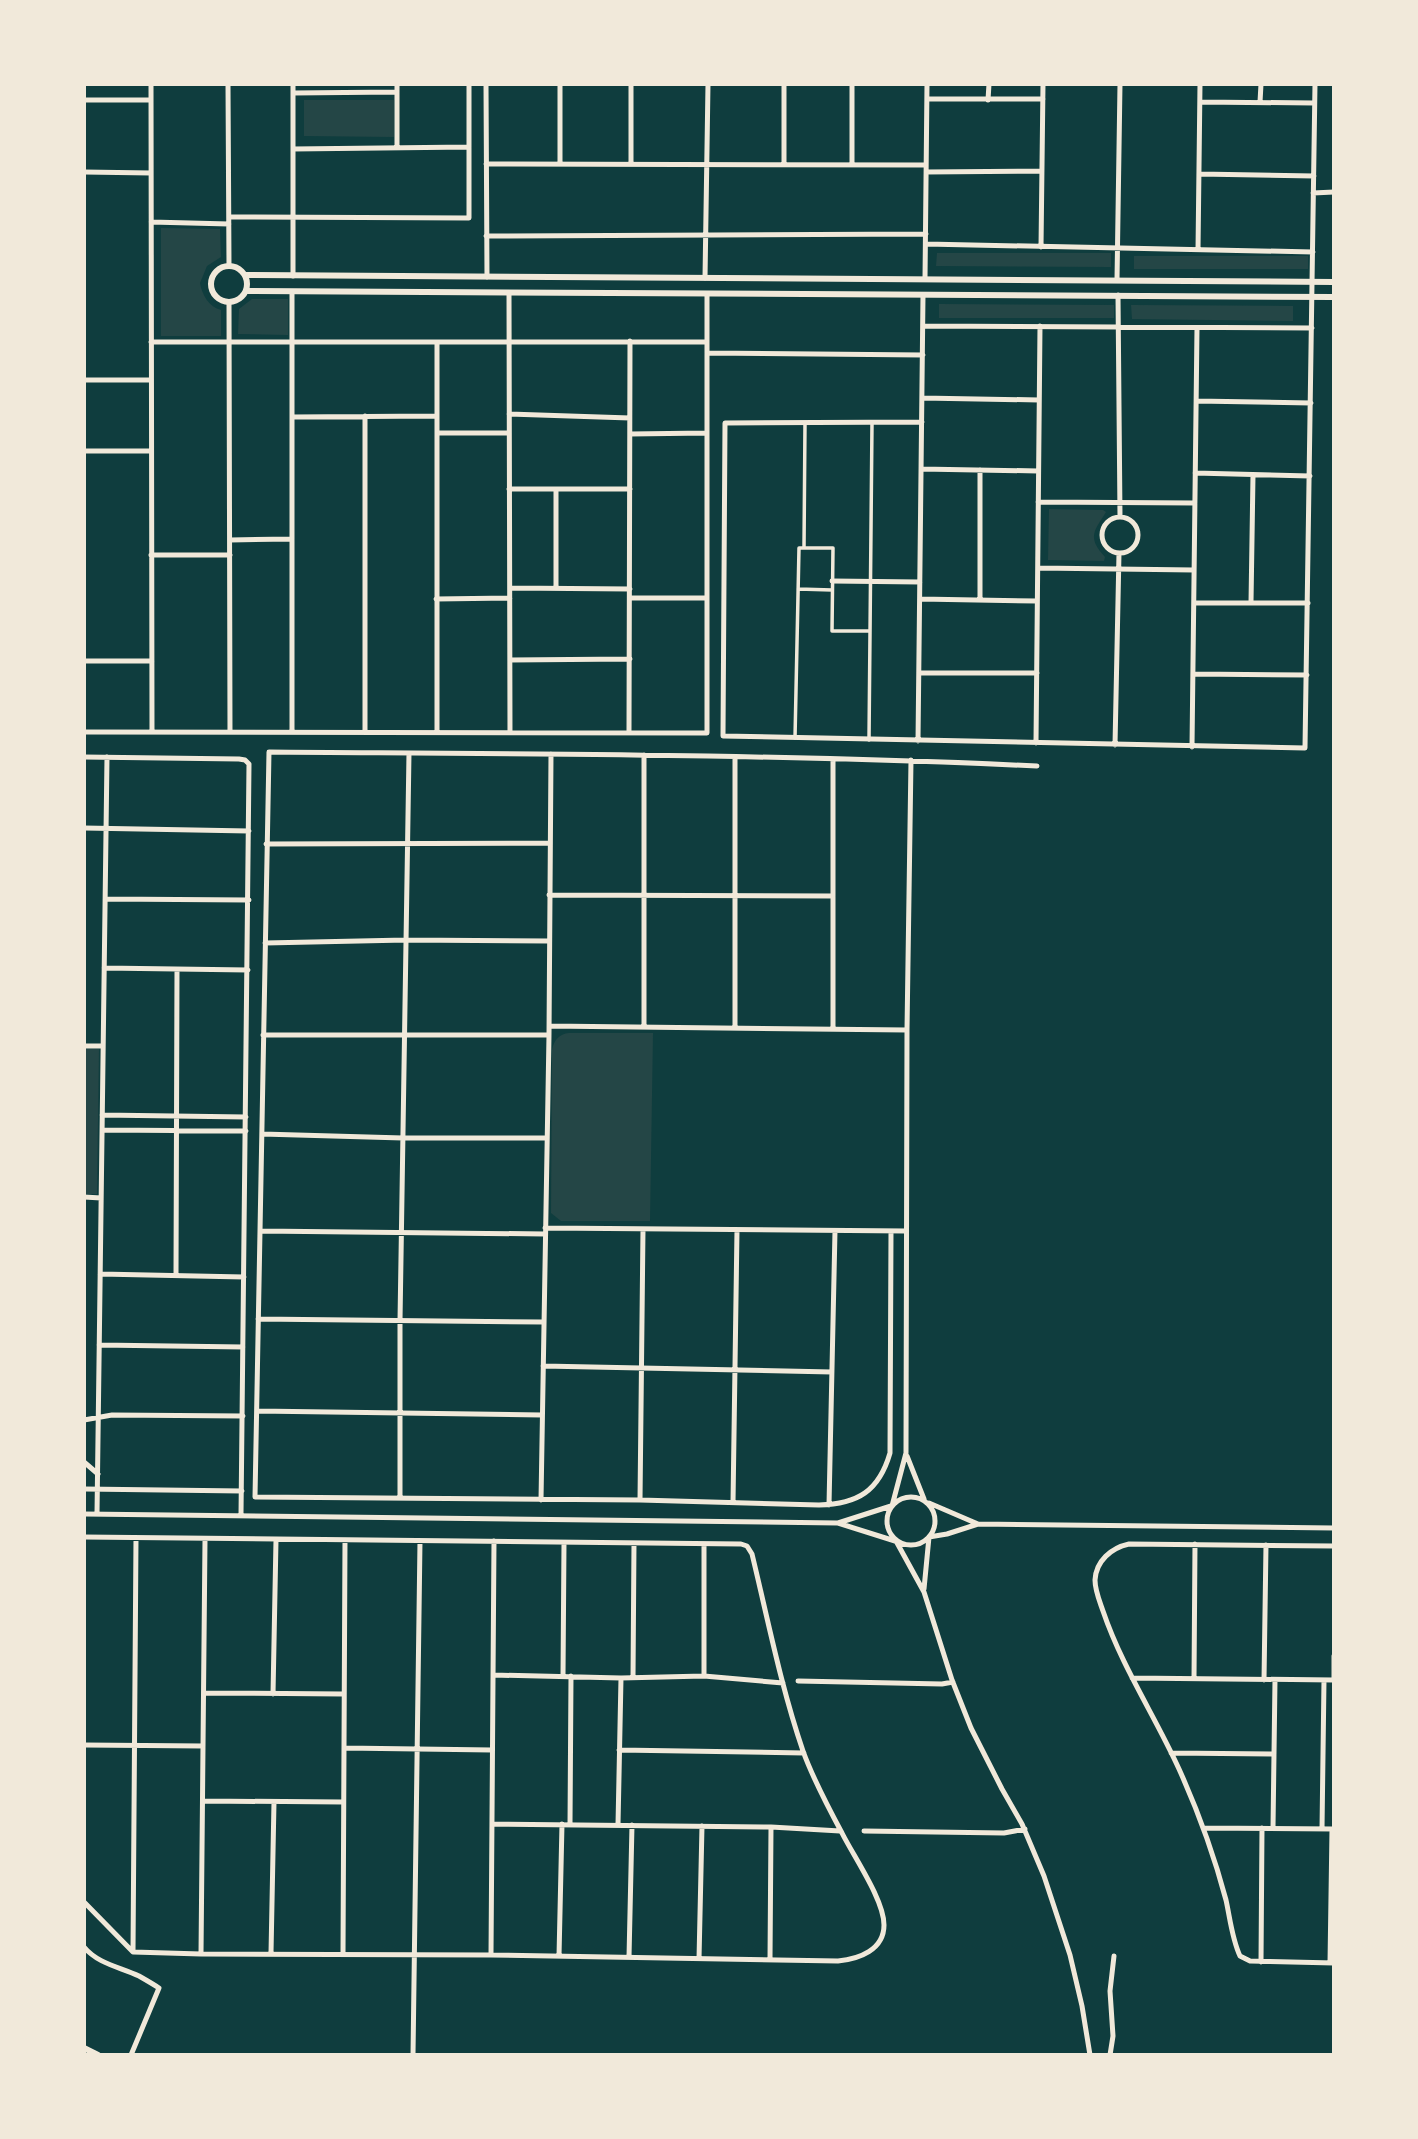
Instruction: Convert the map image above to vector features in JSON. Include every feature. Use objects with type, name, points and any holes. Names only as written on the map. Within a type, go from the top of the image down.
[{"type":"street","points":[[150,84],[152,732]]},
{"type":"street","points":[[228,84],[229,265]]},
{"type":"street","points":[[293,84],[293,276]]},
{"type":"street","points":[[397,84],[397,148]]},
{"type":"street","points":[[151,222],[293,218],[469,218],[469,84]]},
{"type":"street","points":[[486,84],[486,277]]},
{"type":"street","points":[[560,84],[560,164]]},
{"type":"street","points":[[631,84],[631,164]]},
{"type":"street","points":[[705,278],[708,84]]},
{"type":"street","points":[[784,84],[784,164]]},
{"type":"street","points":[[852,84],[852,165]]},
{"type":"street","points":[[925,279],[927,84]]},
{"type":"street","points":[[988,100],[989,84]]},
{"type":"street","points":[[1041,247],[1043,84]]},
{"type":"street","points":[[1117,280],[1120,84]]},
{"type":"street","points":[[1199,250],[1200,84]]},
{"type":"street","points":[[1261,84],[1261,102]]},
{"type":"street","points":[[922,422],[725,424],[723,736],[1304,749],[1315,84]]},
{"type":"street","points":[[293,93],[397,92]]},
{"type":"street","points":[[927,99],[1043,99]]},
{"type":"street","points":[[84,100],[150,100]]},
{"type":"street","points":[[1200,102],[1314,103]]},
{"type":"street","points":[[293,149],[469,147]]},
{"type":"street","points":[[486,164],[784,164],[1042,171]]},
{"type":"street","points":[[84,172],[151,173]]},
{"type":"street","points":[[1199,174],[1314,176]]},
{"type":"street","points":[[1313,192],[1334,192]]},
{"type":"street","points":[[486,236],[926,234]]},
{"type":"street","points":[[926,244],[1312,252]]},
{"type":"street","points":[[229,265],[241,269],[246,275],[246,291],[238,300],[220,300],[211,286],[213,274],[229,265]]},
{"type":"street","points":[[246,275],[1334,282]]},
{"type":"street","points":[[607,293],[608,277]]},
{"type":"street","points":[[1044,280],[1045,295]]},
{"type":"street","points":[[246,291],[1334,297]]},
{"type":"street","points":[[292,292],[292,732]]},
{"type":"street","points":[[509,293],[510,732]]},
{"type":"street","points":[[84,733],[707,733],[707,294]]},
{"type":"street","points":[[918,741],[923,295]]},
{"type":"street","points":[[1118,296],[1120,516]]},
{"type":"street","points":[[229,302],[230,732]]},
{"type":"street","points":[[923,326],[1311,328]]},
{"type":"street","points":[[1036,743],[1040,327]]},
{"type":"street","points":[[1192,747],[1196,328]]},
{"type":"street","points":[[629,732],[630,341]]},
{"type":"street","points":[[151,342],[707,342]]},
{"type":"street","points":[[436,732],[437,342]]},
{"type":"street","points":[[707,353],[923,355]]},
{"type":"street","points":[[84,380],[151,380]]},
{"type":"street","points":[[922,398],[1039,400]]},
{"type":"street","points":[[1196,401],[1311,403]]},
{"type":"street","points":[[509,414],[630,418]]},
{"type":"street","points":[[365,416],[365,732]]},
{"type":"street","points":[[292,417],[436,416]]},
{"type":"street","points":[[869,740],[872,422]]},
{"type":"street","points":[[804,548],[805,423]]},
{"type":"street","points":[[436,433],[509,433]]},
{"type":"street","points":[[630,434],[707,433]]},
{"type":"street","points":[[84,451],[151,451]]},
{"type":"street","points":[[921,469],[1038,471]]},
{"type":"street","points":[[980,470],[980,600]]},
{"type":"street","points":[[1195,473],[1310,476]]},
{"type":"street","points":[[1251,603],[1253,475]]},
{"type":"street","points":[[509,489],[630,489]]},
{"type":"street","points":[[556,489],[556,588]]},
{"type":"street","points":[[1038,502],[1195,503]]},
{"type":"street","points":[[1120,516],[1131,520],[1138,529],[1138,535],[1130,550],[1119,553],[1107,548],[1101,537],[1108,520],[1120,516]]},
{"type":"street","points":[[230,541],[292,539]]},
{"type":"street","points":[[795,738],[799,548],[833,548],[832,631],[870,631]]},
{"type":"street","points":[[1115,745],[1119,553]]},
{"type":"street","points":[[151,555],[230,555]]},
{"type":"street","points":[[1038,568],[1194,570]]},
{"type":"street","points":[[832,581],[920,582]]},
{"type":"street","points":[[510,588],[630,589]]},
{"type":"street","points":[[798,589],[832,590]]},
{"type":"street","points":[[436,599],[510,598]]},
{"type":"street","points":[[630,598],[707,598]]},
{"type":"street","points":[[920,599],[1037,601]]},
{"type":"street","points":[[1194,603],[1308,603]]},
{"type":"street","points":[[510,660],[629,659]]},
{"type":"street","points":[[84,661],[152,661]]},
{"type":"street","points":[[919,673],[1037,673]]},
{"type":"street","points":[[1193,674],[1307,675]]},
{"type":"street","points":[[891,1231],[890,1453],[879,1480],[866,1493],[850,1501],[829,1505],[640,1500],[255,1497],[269,752],[644,755],[911,760],[1037,766]]},
{"type":"street","points":[[400,1498],[400,1321],[409,753]]},
{"type":"street","points":[[541,1500],[551,754]]},
{"type":"street","points":[[644,755],[644,1027]]},
{"type":"street","points":[[84,757],[245,760],[249,764],[241,1516]]},
{"type":"street","points":[[97,1514],[107,757]]},
{"type":"street","points":[[735,757],[735,1027]]},
{"type":"street","points":[[833,759],[833,1028]]},
{"type":"street","points":[[911,760],[906,1453],[886,1524],[924,1592],[953,1682],[981,1749],[1025,1829],[1044,1876],[1067,1944],[1082,2006],[1090,2055]]},
{"type":"street","points":[[84,828],[249,831]]},
{"type":"street","points":[[267,844],[549,844]]},
{"type":"street","points":[[549,895],[832,896]]},
{"type":"street","points":[[105,899],[249,900]]},
{"type":"street","points":[[265,943],[406,940],[550,942]]},
{"type":"street","points":[[104,968],[248,970]]},
{"type":"street","points":[[176,1275],[177,970]]},
{"type":"street","points":[[549,1026],[907,1030]]},
{"type":"street","points":[[263,1035],[549,1035]]},
{"type":"street","points":[[84,1046],[103,1046]]},
{"type":"street","points":[[102,1115],[246,1117]]},
{"type":"street","points":[[102,1130],[246,1131]]},
{"type":"street","points":[[262,1134],[547,1138]]},
{"type":"street","points":[[84,1197],[101,1198]]},
{"type":"street","points":[[260,1231],[402,1234],[643,1229],[906,1231]]},
{"type":"street","points":[[640,1500],[643,1229]]},
{"type":"street","points":[[733,1503],[737,1230]]},
{"type":"street","points":[[829,1505],[835,1231]]},
{"type":"street","points":[[100,1274],[244,1277]]},
{"type":"street","points":[[258,1319],[543,1322]]},
{"type":"street","points":[[99,1345],[243,1347]]},
{"type":"street","points":[[543,1366],[832,1372]]},
{"type":"street","points":[[257,1411],[542,1415]]},
{"type":"street","points":[[84,1420],[111,1415],[243,1416]]},
{"type":"street","points":[[906,1453],[911,1470],[935,1519],[926,1555],[924,1592]]},
{"type":"street","points":[[84,1462],[98,1474]]},
{"type":"street","points":[[84,1489],[242,1492]]},
{"type":"street","points":[[838,1523],[891,1506],[905,1497],[916,1497],[978,1524]]},
{"type":"street","points":[[84,1514],[838,1523],[913,1546],[929,1537],[978,1524],[1334,1528]]},
{"type":"street","points":[[84,1537],[747,1546],[752,1554],[783,1683],[804,1753],[881,1906],[884,1927],[880,1938],[869,1952],[852,1959],[133,1952],[84,1902]]},
{"type":"street","points":[[133,1952],[135,1538]]},
{"type":"street","points":[[201,1954],[205,1540]]},
{"type":"street","points":[[273,1694],[276,1540]]},
{"type":"street","points":[[343,1955],[345,1540]]},
{"type":"street","points":[[413,2055],[420,1541]]},
{"type":"street","points":[[491,1955],[494,1541]]},
{"type":"street","points":[[1203,1828],[1333,1829],[1332,1963],[1261,1962],[1245,1960],[1238,1952],[1203,1828],[1171,1753],[1132,1678],[1100,1603],[1096,1580],[1099,1567],[1106,1556],[1121,1545],[1137,1543],[1334,1545]]},
{"type":"street","points":[[564,1544],[570,1825]]},
{"type":"street","points":[[633,1678],[634,1544]]},
{"type":"street","points":[[704,1544],[704,1676]]},
{"type":"street","points":[[1194,1679],[1195,1544]]},
{"type":"street","points":[[1264,1679],[1266,1545]]},
{"type":"street","points":[[1132,1678],[1334,1680],[1334,1656]]},
{"type":"street","points":[[494,1675],[621,1678],[704,1676],[783,1683]]},
{"type":"street","points":[[618,1825],[621,1678]]},
{"type":"street","points":[[1273,1828],[1275,1680]]},
{"type":"street","points":[[1322,1829],[1324,1680]]},
{"type":"street","points":[[798,1681],[953,1682]]},
{"type":"street","points":[[204,1693],[343,1694]]},
{"type":"street","points":[[84,1745],[202,1746]]},
{"type":"street","points":[[344,1748],[492,1750]]},
{"type":"street","points":[[619,1750],[804,1753]]},
{"type":"street","points":[[1171,1753],[1274,1754]]},
{"type":"street","points":[[203,1801],[343,1802]]},
{"type":"street","points":[[271,1953],[274,1801]]},
{"type":"street","points":[[492,1824],[771,1827],[841,1831]]},
{"type":"street","points":[[559,1956],[562,1824]]},
{"type":"street","points":[[629,1957],[632,1825]]},
{"type":"street","points":[[699,1959],[702,1826]]},
{"type":"street","points":[[770,1959],[771,1827]]},
{"type":"street","points":[[1261,1962],[1262,1828]]},
{"type":"street","points":[[864,1831],[1004,1833],[1025,1829]]},
{"type":"street","points":[[84,1947],[106,1964],[138,1976],[159,1988],[131,2055]]},
{"type":"street","points":[[1110,2055],[1113,2036],[1111,1991],[1114,1956]]},
{"type":"street","points":[[84,2048],[99,2055]]},
{"type":"shaded area","points":[[304,100],[394,100],[394,137],[304,136]]},
{"type":"shaded area","points":[[161,228],[220,229],[221,257],[207,266],[200,283],[207,300],[221,310],[221,336],[161,336]]},
{"type":"shaded area","points":[[937,253],[1111,253],[1111,267],[936,266]]},
{"type":"shaded area","points":[[1134,256],[1308,256],[1308,269],[1134,269]]},
{"type":"shaded area","points":[[252,299],[288,299],[288,335],[238,334],[239,309]]},
{"type":"shaded area","points":[[939,304],[1114,305],[1114,318],[939,318]]},
{"type":"shaded area","points":[[1131,305],[1293,306],[1293,321],[1132,319]]},
{"type":"shaded area","points":[[1049,509],[1106,512],[1094,534],[1096,544],[1105,557],[1104,561],[1048,560]]},
{"type":"shaded area","points":[[569,1033],[653,1033],[650,1221],[561,1221],[551,1213],[552,1050],[558,1038]]},
{"type":"shaded area","points":[[84,1049],[99,1049],[97,1194],[84,1194]]}]
